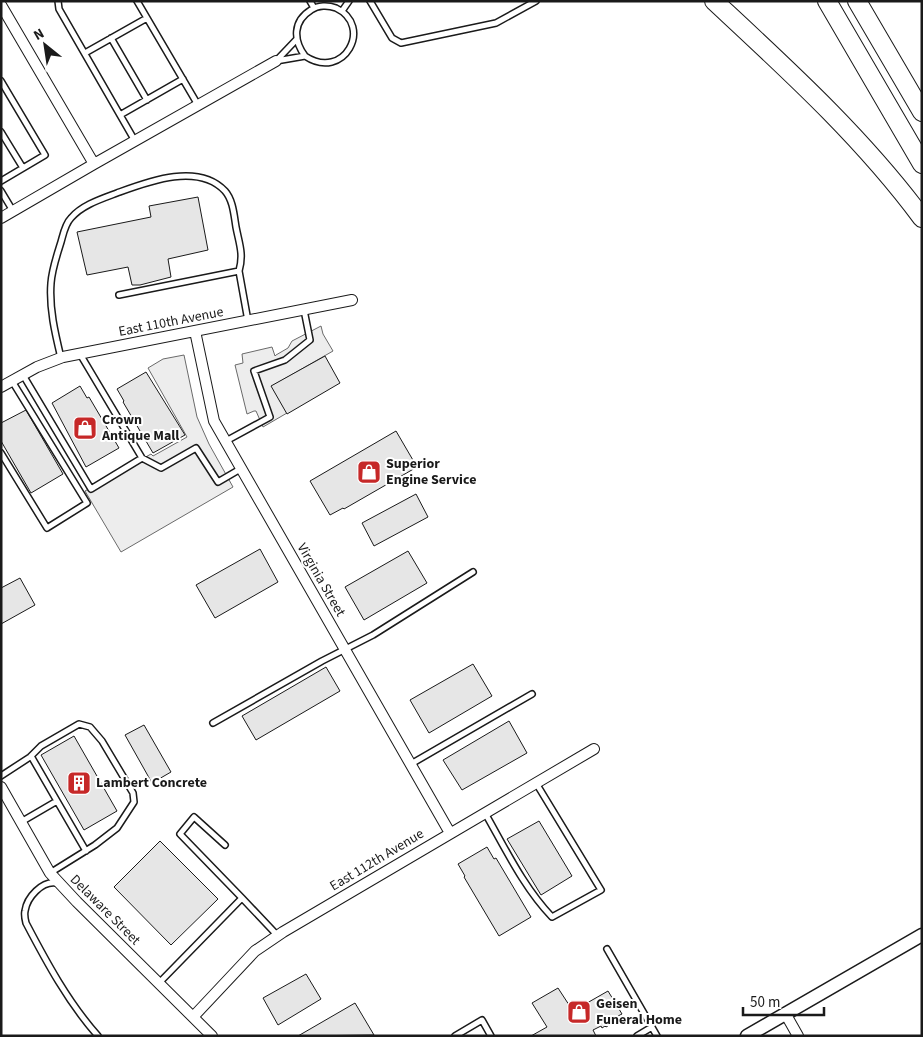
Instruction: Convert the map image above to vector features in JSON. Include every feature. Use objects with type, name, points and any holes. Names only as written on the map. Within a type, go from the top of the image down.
[{"type":"highway","points":[[714,1],[823,104],[876,162],[922,218]]},
{"type":"highway","points":[[827,1],[922,164]]},
{"type":"highway","points":[[857,1],[922,112]]},
{"type":"street","points":[[1,6],[94,164]]},
{"type":"street","points":[[1,218],[276,61]]},
{"type":"street","name":"East 110th Avenue","points":[[1,387],[37,366],[61,358],[352,300]]},
{"type":"street","name":"Virginia Street","points":[[195,331],[214,421],[450,833]]},
{"type":"street","name":"East 112th Avenue","points":[[193,1017],[255,951],[277,935],[594,749]]},
{"type":"street","name":"Delaware Street","points":[[1,787],[50,873],[59,884],[212,1036]]},
{"type":"street","points":[[747,1036],[922,935]]},
{"type":"street","points":[[785,1013],[798,1036]]},
{"type":"lane","points":[[58,1],[59,9],[135,141]]},
{"type":"lane","points":[[138,1],[198,105]]},
{"type":"lane","points":[[310,1],[314,8]]},
{"type":"lane","points":[[342,11],[348,1]]},
{"type":"lane","points":[[370,1],[389,34],[397,42],[402,43],[503,21],[536,1]]},
{"type":"lane","points":[[324,6],[342,11],[349,18],[353,27],[354,37],[352,46],[347,53],[331,63],[313,61],[305,56],[296,40],[296,30],[306,13],[314,8],[324,6]]},
{"type":"lane","points":[[85,53],[147,18]]},
{"type":"lane","points":[[111,38],[147,100]]},
{"type":"lane","points":[[276,61],[296,40]]},
{"type":"lane","points":[[276,61],[305,56]]},
{"type":"lane","points":[[120,115],[182,79]]},
{"type":"lane","points":[[1,81],[45,155],[1,181]]},
{"type":"lane","points":[[1,132],[23,168]]},
{"type":"lane","points":[[61,358],[54,327],[51,281],[57,255],[70,218],[94,201],[150,181],[178,176],[199,178],[211,181],[226,192],[231,201],[243,260],[240,271],[248,321]]},
{"type":"lane","points":[[1,191],[13,211]]},
{"type":"lane","points":[[119,295],[240,271]]},
{"type":"lane","points":[[226,441],[270,418],[254,371],[285,360],[310,340],[304,310]]},
{"type":"lane","points":[[80,354],[142,458],[162,468],[196,448],[218,482],[242,468]]},
{"type":"lane","points":[[23,374],[91,489],[142,458]]},
{"type":"lane","points":[[1,453],[47,528],[87,503],[12,381]]},
{"type":"lane","points":[[57,454],[67,448]]},
{"type":"lane","points":[[214,723],[373,634],[473,572]]},
{"type":"lane","points":[[410,764],[532,694]]},
{"type":"lane","points":[[1,776],[31,756],[41,746],[79,724],[90,727],[102,741],[133,794],[134,802],[117,828],[86,851],[50,873]]},
{"type":"lane","points":[[31,756],[86,851]]},
{"type":"lane","points":[[485,812],[532,892],[552,917],[601,890],[536,783]]},
{"type":"lane","points":[[20,822],[57,801]]},
{"type":"lane","points":[[226,846],[194,817],[180,834],[277,935]]},
{"type":"lane","points":[[59,884],[53,882],[44,885],[31,897],[24,913],[26,923],[64,993],[98,1036]]},
{"type":"lane","points":[[159,983],[242,898]]},
{"type":"lane","points":[[608,949],[656,1036]]},
{"type":"lane","points":[[455,1036],[482,1020],[491,1036]]},
{"type":"lane","points":[[637,1036],[652,1027]]},
{"type":"shaded area","points":[[321,326],[323,334],[333,351],[272,386],[287,413],[263,427],[256,411],[247,414],[235,365],[243,363],[242,354],[272,347],[275,356],[288,348],[292,341]]},
{"type":"shaded area","points":[[184,355],[197,417],[209,444],[233,487],[121,552],[85,491],[151,454],[153,456],[187,437],[148,368],[163,359]]},
{"type":"building","points":[[198,197],[208,250],[168,259],[171,277],[140,285],[132,285],[128,267],[87,275],[77,232],[151,217],[149,206]]},
{"type":"building","points":[[325,356],[340,383],[287,414],[271,386]]},
{"type":"building","points":[[146,372],[185,435],[153,453],[117,389]]},
{"type":"building","points":[[80,386],[87,398],[89,397],[119,448],[86,467],[52,403]]},
{"type":"building","points":[[26,410],[63,474],[31,493],[1,441],[1,423]]},
{"type":"building","points":[[396,431],[417,467],[344,509],[330,515],[310,481]]},
{"type":"building","points":[[416,494],[428,517],[374,546],[362,523]]},
{"type":"building","points":[[260,549],[278,582],[215,618],[196,585]]},
{"type":"building","points":[[408,551],[427,583],[364,620],[345,587]]},
{"type":"building","points":[[20,578],[35,605],[1,624],[1,588]]},
{"type":"building","points":[[473,664],[492,696],[429,733],[410,700]]},
{"type":"building","points":[[326,667],[340,691],[256,740],[242,716]]},
{"type":"building","points":[[509,721],[527,753],[462,790],[443,760]]},
{"type":"building","points":[[144,725],[171,772],[152,783],[125,735]]},
{"type":"building","name":"Lambert Concrete","points":[[74,736],[117,811],[84,830],[41,755]]},
{"type":"building","points":[[539,821],[572,876],[541,895],[507,839]]},
{"type":"building","points":[[160,841],[218,899],[171,945],[114,887]]},
{"type":"building","points":[[487,847],[494,859],[496,858],[531,917],[499,936],[458,864]]},
{"type":"building","points":[[306,974],[321,999],[278,1025],[263,998]]},
{"type":"building","name":"Geisen Funeral Home","points":[[558,988],[573,1011],[608,991],[622,1014],[618,1016],[616,1021],[606,1027],[602,1028],[601,1026],[593,1030],[596,1036],[531,1036],[547,1027],[532,1003]]},
{"type":"building","points":[[355,1003],[374,1035],[298,1036]]},
{"type":"place","name":"Crown Antique Mall","points":[[85,428]]},
{"type":"place","name":"Superior Engine Service","points":[[369,472]]},
{"type":"place","name":"Lambert Concrete","points":[[79,783]]},
{"type":"place","name":"Geisen Funeral Home","points":[[579,1012]]}]
